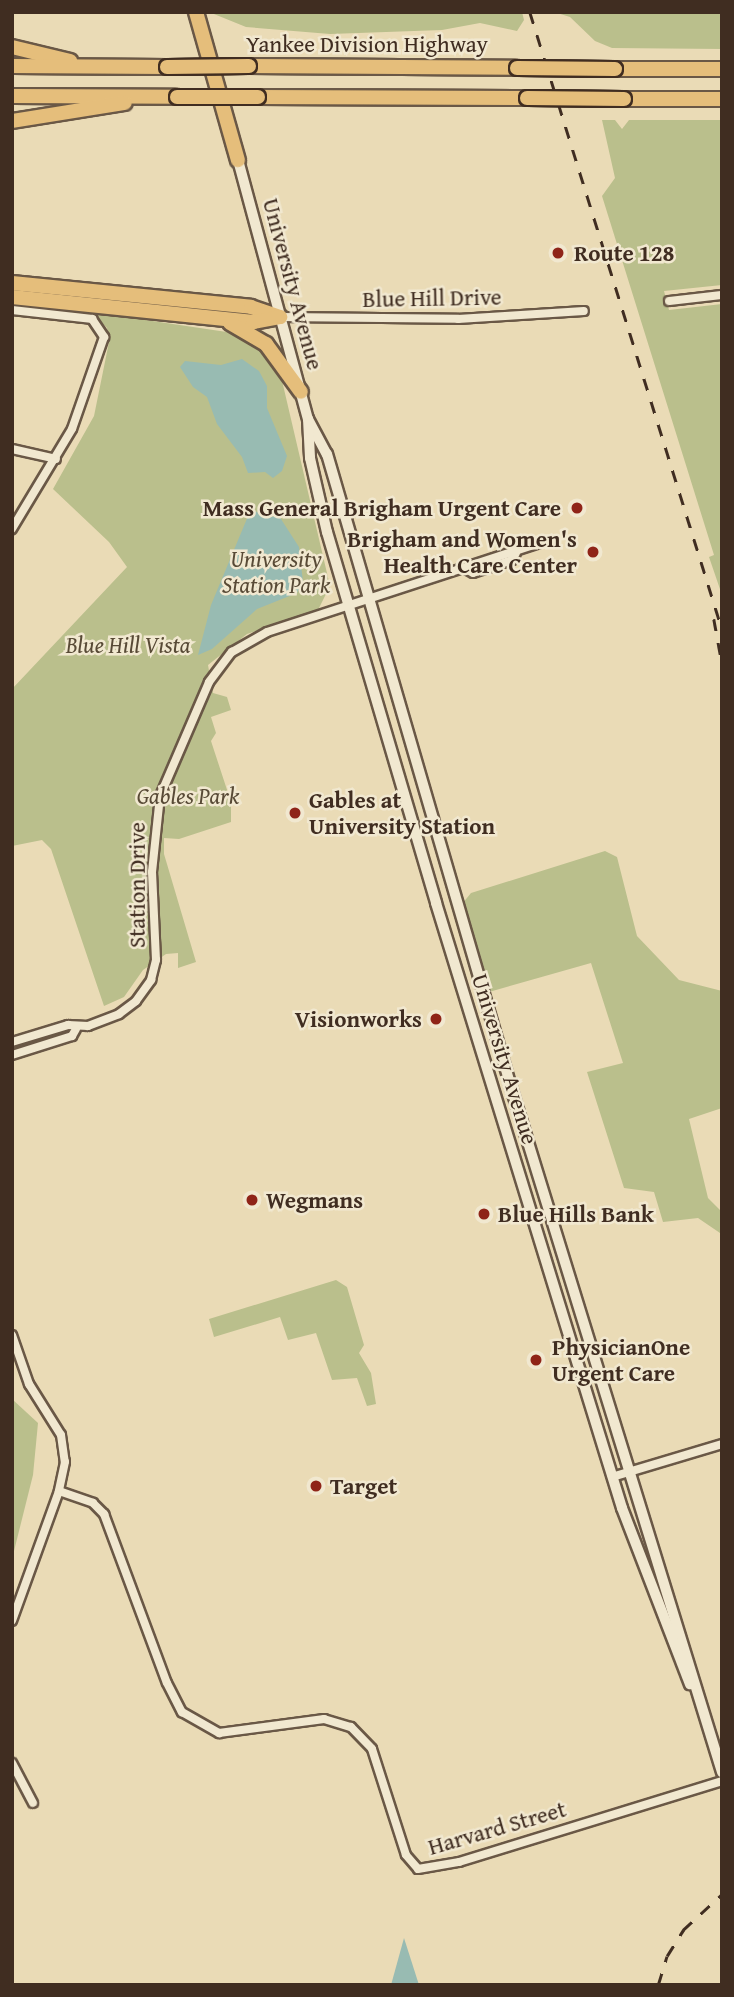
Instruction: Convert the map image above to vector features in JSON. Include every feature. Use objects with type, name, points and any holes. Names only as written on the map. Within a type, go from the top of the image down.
[{"type":"highway","points":[[196,12],[238,160]]},
{"type":"highway","points":[[12,47],[95,66]]},
{"type":"highway","name":"Yankee Division Highway","points":[[12,66],[722,69]]},
{"type":"highway","points":[[12,96],[722,99]]},
{"type":"highway","points":[[12,121],[152,97]]},
{"type":"highway","points":[[12,283],[251,307],[280,317]]},
{"type":"highway","points":[[12,297],[254,322],[280,317]]},
{"type":"highway","points":[[212,318],[266,344],[301,392]]},
{"type":"main road","name":"University Avenue","points":[[238,160],[309,419],[327,454],[368,600],[698,1700],[722,1772]]},
{"type":"main road","name":"University Avenue","points":[[309,419],[310,458],[348,606],[612,1477],[668,1635],[698,1700]]},
{"type":"street","points":[[669,301],[722,295]]},
{"type":"street","points":[[12,310],[89,318],[100,326],[104,340],[85,396],[56,459],[12,529]]},
{"type":"street","name":"Blue Hill Drive","points":[[280,317],[458,319],[584,311]]},
{"type":"street","points":[[12,449],[56,459]]},
{"type":"street","name":"Station Drive","points":[[12,1055],[72,1036],[76,1029],[129,1008],[151,980],[156,960],[152,872],[158,807],[171,762],[215,671],[253,637],[508,551],[516,553],[540,543]]},
{"type":"street","name":"Station Drive","points":[[12,1042],[68,1025],[76,1029]]},
{"type":"street","points":[[12,1335],[29,1384],[61,1435],[65,1462],[60,1491],[12,1621]]},
{"type":"street","points":[[612,1477],[722,1444]]},
{"type":"street","name":"Harvard Street","points":[[60,1491],[93,1503],[104,1514],[167,1683],[182,1712],[219,1733],[324,1718],[351,1727],[372,1749],[406,1855],[418,1868],[459,1862],[722,1781]]},
{"type":"street","points":[[12,1763],[33,1803]]},
{"type":"green space","points":[[209,12],[522,12],[524,20],[517,31],[480,23],[442,30],[330,34],[246,27]]},
{"type":"green space","points":[[554,12],[722,12],[722,49],[612,48],[595,41],[570,17]]},
{"type":"green space","points":[[602,120],[615,120],[622,129],[629,120],[722,120],[722,285],[664,291],[669,310],[722,304],[722,595],[709,557],[714,555],[602,196],[615,178]]},
{"type":"green space","points":[[92,312],[247,335],[262,344],[280,372],[330,586],[318,610],[247,634],[208,665],[213,693],[227,697],[231,710],[211,717],[216,733],[211,741],[231,802],[231,822],[179,839],[164,838],[164,854],[196,962],[178,968],[178,953],[166,954],[143,970],[124,997],[104,1006],[51,849],[42,840],[12,846],[12,689],[127,567],[109,542],[53,489],[94,416],[109,342],[107,328]]},
{"type":"green space","points":[[605,851],[617,857],[637,936],[679,980],[722,991],[722,1108],[689,1119],[708,1198],[722,1212],[720,1233],[698,1218],[663,1222],[654,1192],[624,1188],[587,1072],[623,1063],[591,963],[489,992],[462,904],[471,893]]},
{"type":"green space","points":[[336,1280],[347,1287],[364,1345],[359,1353],[371,1373],[376,1404],[367,1406],[357,1378],[332,1380],[316,1333],[288,1340],[280,1317],[214,1337],[209,1319]]},
{"type":"green space","points":[[12,1399],[38,1423],[33,1475],[12,1559]]},
{"type":"water","points":[[242,359],[259,371],[267,386],[267,408],[287,456],[282,471],[273,478],[265,472],[248,473],[242,457],[217,424],[207,397],[193,387],[180,367],[185,361],[221,365]]},
{"type":"water","points":[[251,509],[267,517],[279,516],[299,547],[303,582],[297,593],[257,609],[212,649],[198,655],[211,605]]},
{"type":"water","points":[[404,1938],[419,1985],[391,1985]]},
{"type":"railway","points":[[530,12],[722,629]]},
{"type":"railway","points":[[714,619],[722,663]]},
{"type":"railway","points":[[658,1985],[667,1956],[683,1930],[722,1894]]},
{"type":"place","name":"Route 128","points":[[558,253]]},
{"type":"place","name":"Mass General Brigham Urgent Care","points":[[577,508]]},
{"type":"place","name":"Brigham and Women's Health Care Center","points":[[593,552]]},
{"type":"place","name":"Gables at University Station","points":[[295,813]]},
{"type":"place","name":"Visionworks","points":[[436,1019]]},
{"type":"place","name":"Wegmans","points":[[252,1200]]},
{"type":"place","name":"Blue Hills Bank","points":[[484,1214]]},
{"type":"place","name":"PhysicianOne Urgent Care","points":[[536,1360]]},
{"type":"place","name":"Target","points":[[316,1486]]},
{"type":"park label","name":"University Station Park","points":[[276,572]]},
{"type":"park label","name":"Blue Hill Vista","points":[[128,645]]},
{"type":"park label","name":"Gables Park","points":[[188,796]]}]
